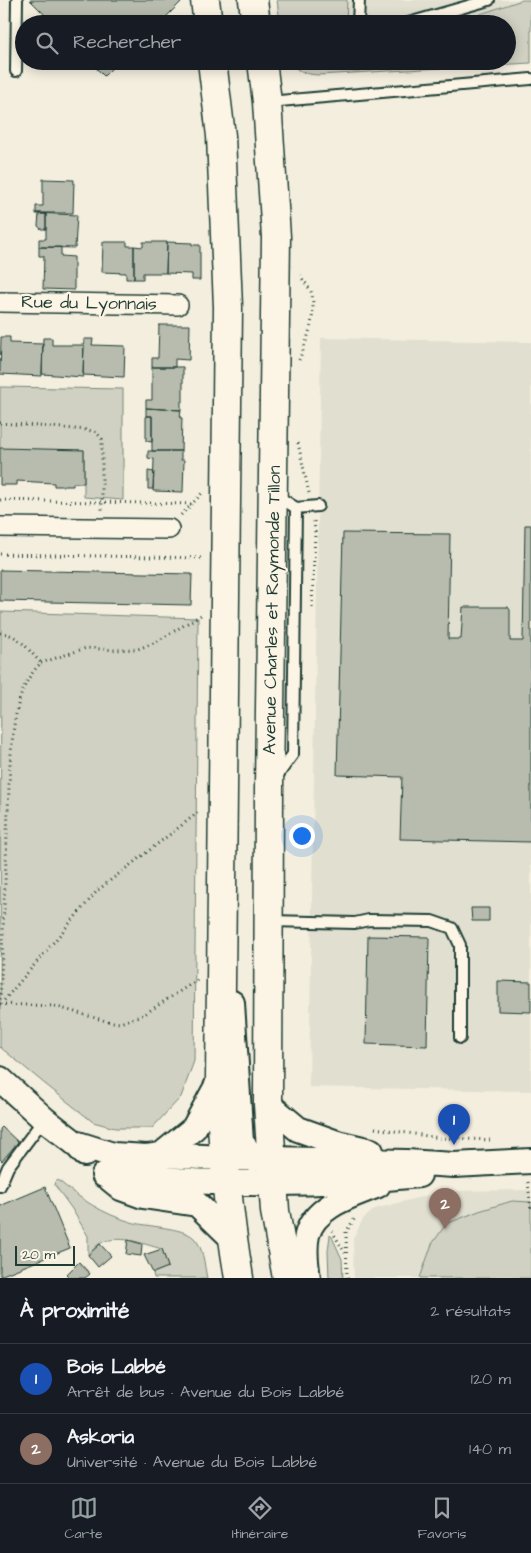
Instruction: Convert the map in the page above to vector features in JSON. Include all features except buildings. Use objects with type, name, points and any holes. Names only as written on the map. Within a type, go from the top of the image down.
[{"type":"main road","points":[[205,0],[207,15]]},
{"type":"main road","points":[[253,0],[255,15]]},
{"type":"main road","name":"Avenue Charles et Raymonde Tillon","points":[[213,70],[221,136],[228,307],[220,1080],[225,1170],[232,1238],[239,1278]]},
{"type":"main road","name":"Avenue Charles et Raymonde Tillon","points":[[263,70],[276,237],[285,501],[269,788],[268,1104],[264,1171],[275,1211],[287,1278]]},
{"type":"street","name":"Rue du Lyonnais","points":[[0,302],[178,305]]},
{"type":"street","points":[[0,527],[168,529]]},
{"type":"street","name":"Avenue Charles et Raymonde Tillon","points":[[222,867],[240,1142],[264,1171],[259,1197],[274,1278]]},
{"type":"street","points":[[0,1079],[44,1119],[75,1143],[104,1175],[121,1188],[142,1196],[197,1204],[232,1238]]},
{"type":"street","points":[[161,1155],[194,1128],[220,1080]]},
{"type":"street","points":[[268,1104],[298,1129],[337,1143],[375,1152],[402,1170]]},
{"type":"street","points":[[75,1143],[113,1155],[147,1157],[161,1155],[225,1170],[402,1170],[454,1165],[530,1171]]},
{"type":"street","points":[[104,1175],[189,1181],[225,1170]]},
{"type":"street","points":[[308,1278],[306,1241],[312,1224],[318,1216],[338,1203],[402,1170]]},
{"type":"lane","points":[[17,0],[17,15]]},
{"type":"lane","points":[[358,15],[359,0]]},
{"type":"lane","points":[[436,15],[489,0]]},
{"type":"lane","points":[[267,102],[531,79]]},
{"type":"lane","points":[[285,501],[315,506]]},
{"type":"lane","points":[[268,921],[355,923],[369,920],[432,921],[452,928],[460,945],[460,1038]]},
{"type":"lane","points":[[0,1186],[8,1167],[44,1119]]},
{"type":"path","points":[[296,368],[307,342],[312,315]]},
{"type":"path","points":[[0,423],[88,430],[97,434],[102,439],[102,528]]},
{"type":"path","points":[[297,435],[315,506],[312,609]]},
{"type":"path","points":[[0,500],[192,504],[205,488]]},
{"type":"path","points":[[0,554],[206,558]]},
{"type":"path","points":[[0,1004],[10,763],[14,726],[20,695],[25,684],[32,672],[41,664],[86,648],[138,649],[156,642],[206,612]]},
{"type":"path","points":[[0,633],[7,633],[20,641],[41,664]]},
{"type":"path","points":[[0,1004],[98,890],[204,808]]},
{"type":"path","points":[[0,1004],[54,1006],[106,1021],[120,1023],[143,1015],[203,976]]},
{"type":"path","points":[[374,1128],[440,1138],[499,1140]]},
{"type":"path","points":[[530,1171],[531,1210]]},
{"type":"path","points":[[347,1278],[346,1232],[359,1212]]},
{"type":"path","points":[[328,1226],[346,1255]]},
{"type":"shaded area","points":[[277,0],[531,0],[516,15],[280,15]]},
{"type":"shaded area","points":[[277,0],[347,0],[346,15],[279,15]]},
{"type":"shaded area","points":[[522,0],[531,0],[531,63],[516,64],[516,15],[478,15]]},
{"type":"shaded area","points":[[299,70],[407,70],[318,75]]},
{"type":"shaded area","points":[[321,338],[531,342],[531,1091],[309,1087]]},
{"type":"shaded area","points":[[0,387],[123,389],[123,500],[84,497],[84,450],[0,449]]},
{"type":"shaded area","points":[[1,612],[198,618],[194,1061],[181,1097],[152,1128],[115,1128],[93,1122],[0,1047]]},
{"type":"shaded area","points":[[58,1180],[83,1200],[111,1215],[138,1224],[173,1229],[189,1234],[200,1247],[207,1278],[154,1278],[153,1273],[168,1267],[162,1249],[131,1240],[114,1239],[106,1241],[99,1244],[88,1255],[88,1236],[54,1184]]},
{"type":"shaded area","points":[[531,1190],[531,1278],[354,1278],[353,1239],[363,1219],[375,1209],[444,1191]]},
{"type":"shaded area","points":[[512,1201],[531,1202],[531,1278],[420,1278],[432,1244],[446,1224]]},
{"type":"shaded area","points":[[330,1235],[342,1259],[343,1278],[329,1278],[328,1251]]},
{"type":"place","name":"Bois Labbé","points":[[454,1145]]},
{"type":"place","name":"Askoria","points":[[445,1229]]}]
